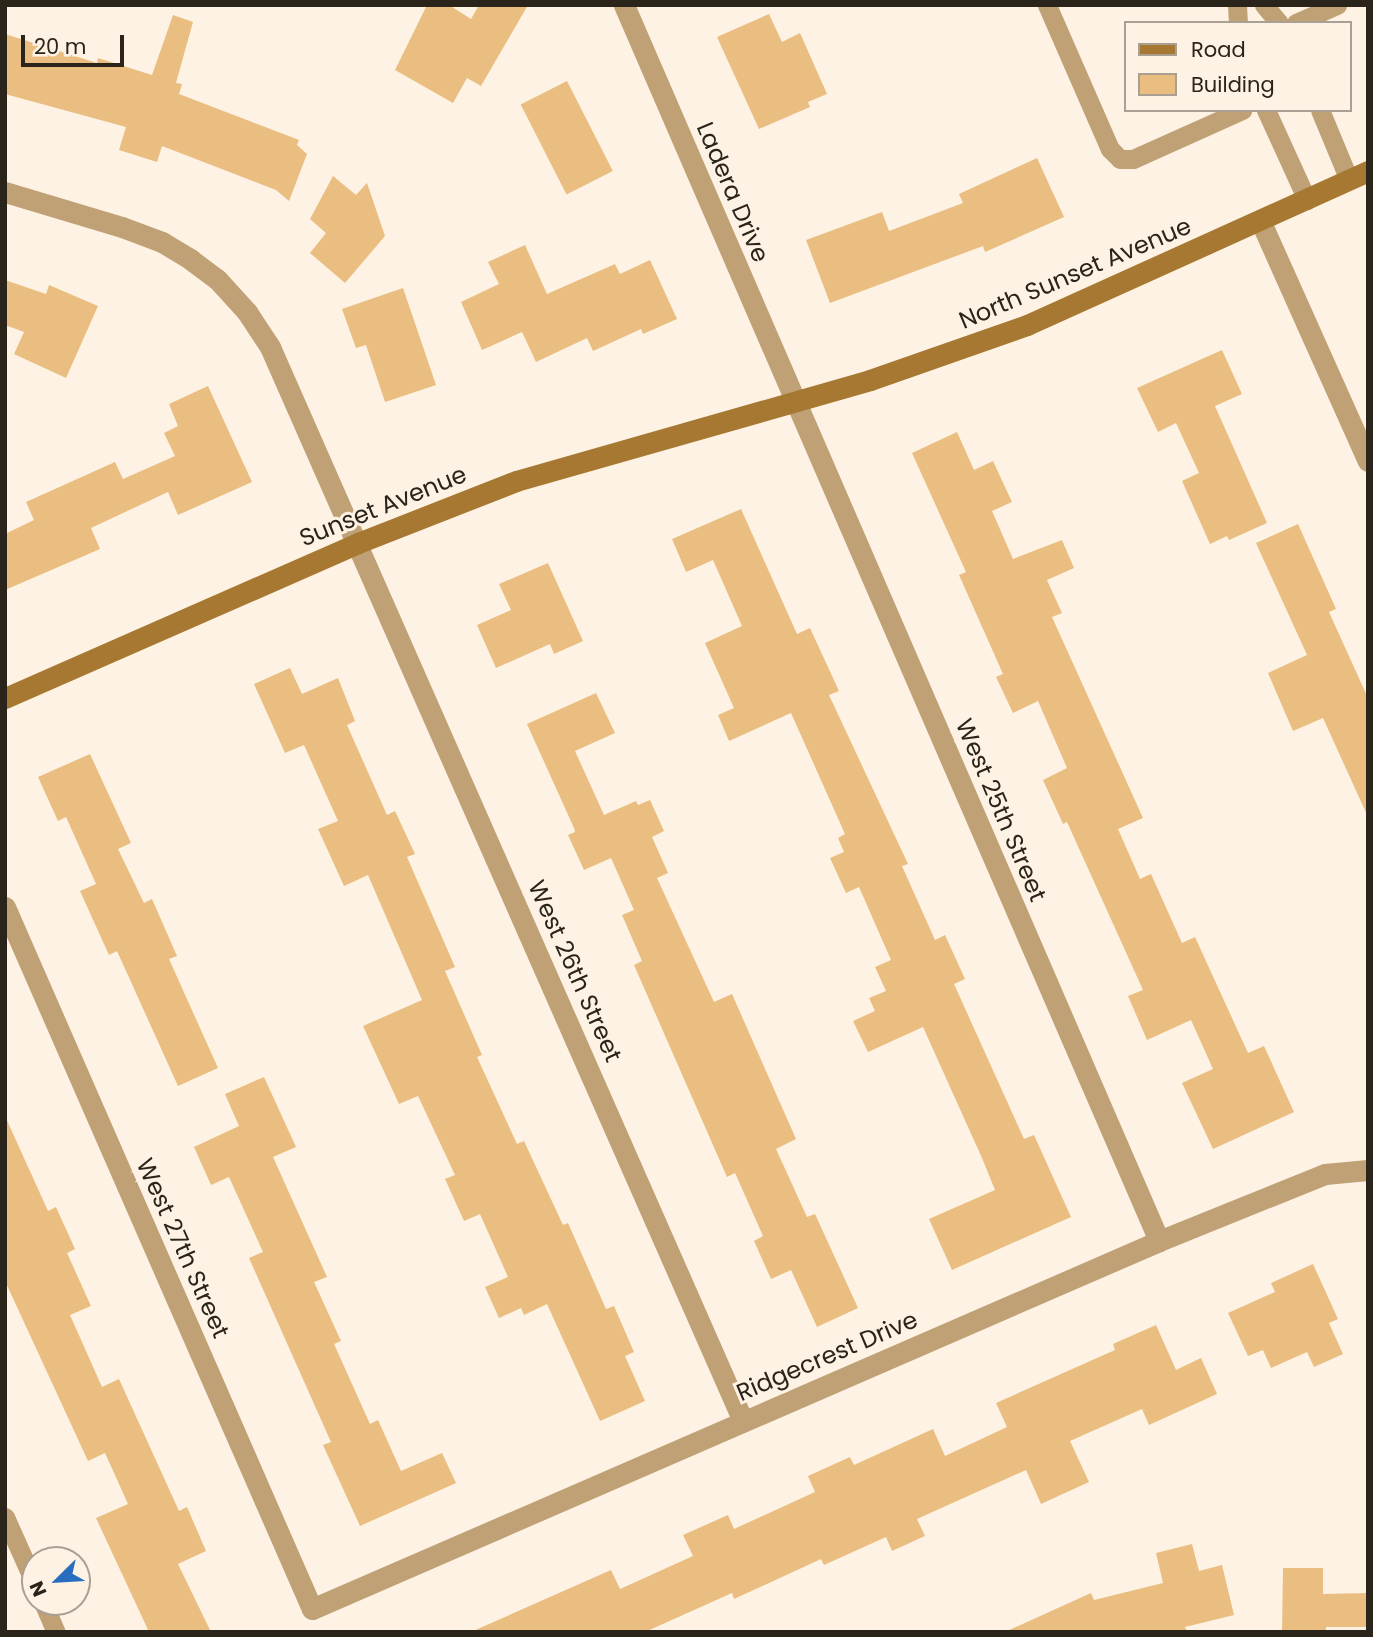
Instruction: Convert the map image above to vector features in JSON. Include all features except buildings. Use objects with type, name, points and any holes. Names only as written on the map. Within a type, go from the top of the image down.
[{"type":"street","name":"Ladera Drive","points":[[624,5],[795,400]]},
{"type":"street","name":"North Sunset Avenue","points":[[795,400],[917,365],[1027,325],[1358,175]]},
{"type":"street","name":"West 26th Street","points":[[5,192],[122,227],[162,242],[217,279],[247,312],[270,347],[743,1421]]},
{"type":"street","points":[[1260,220],[1368,461]]},
{"type":"street","name":"Sunset Avenue","points":[[5,698],[358,543],[516,481],[795,400]]},
{"type":"street","name":"West 25th Street","points":[[795,400],[1159,1241]]},
{"type":"street","name":"West 27th Street","points":[[5,907],[312,1609]]},
{"type":"street","name":"Ridgecrest Drive","points":[[312,1609],[1159,1241],[1325,1174],[1368,1170]]},
{"type":"lane","points":[[1047,5],[1110,149],[1120,159],[1133,159],[1238,112]]},
{"type":"lane","points":[[1264,5],[1277,21]]},
{"type":"lane","points":[[1301,21],[1337,5]]},
{"type":"lane","points":[[1267,112],[1307,200]]},
{"type":"lane","points":[[1321,112],[1358,175]]},
{"type":"lane","points":[[5,1517],[21,1553]]}]
